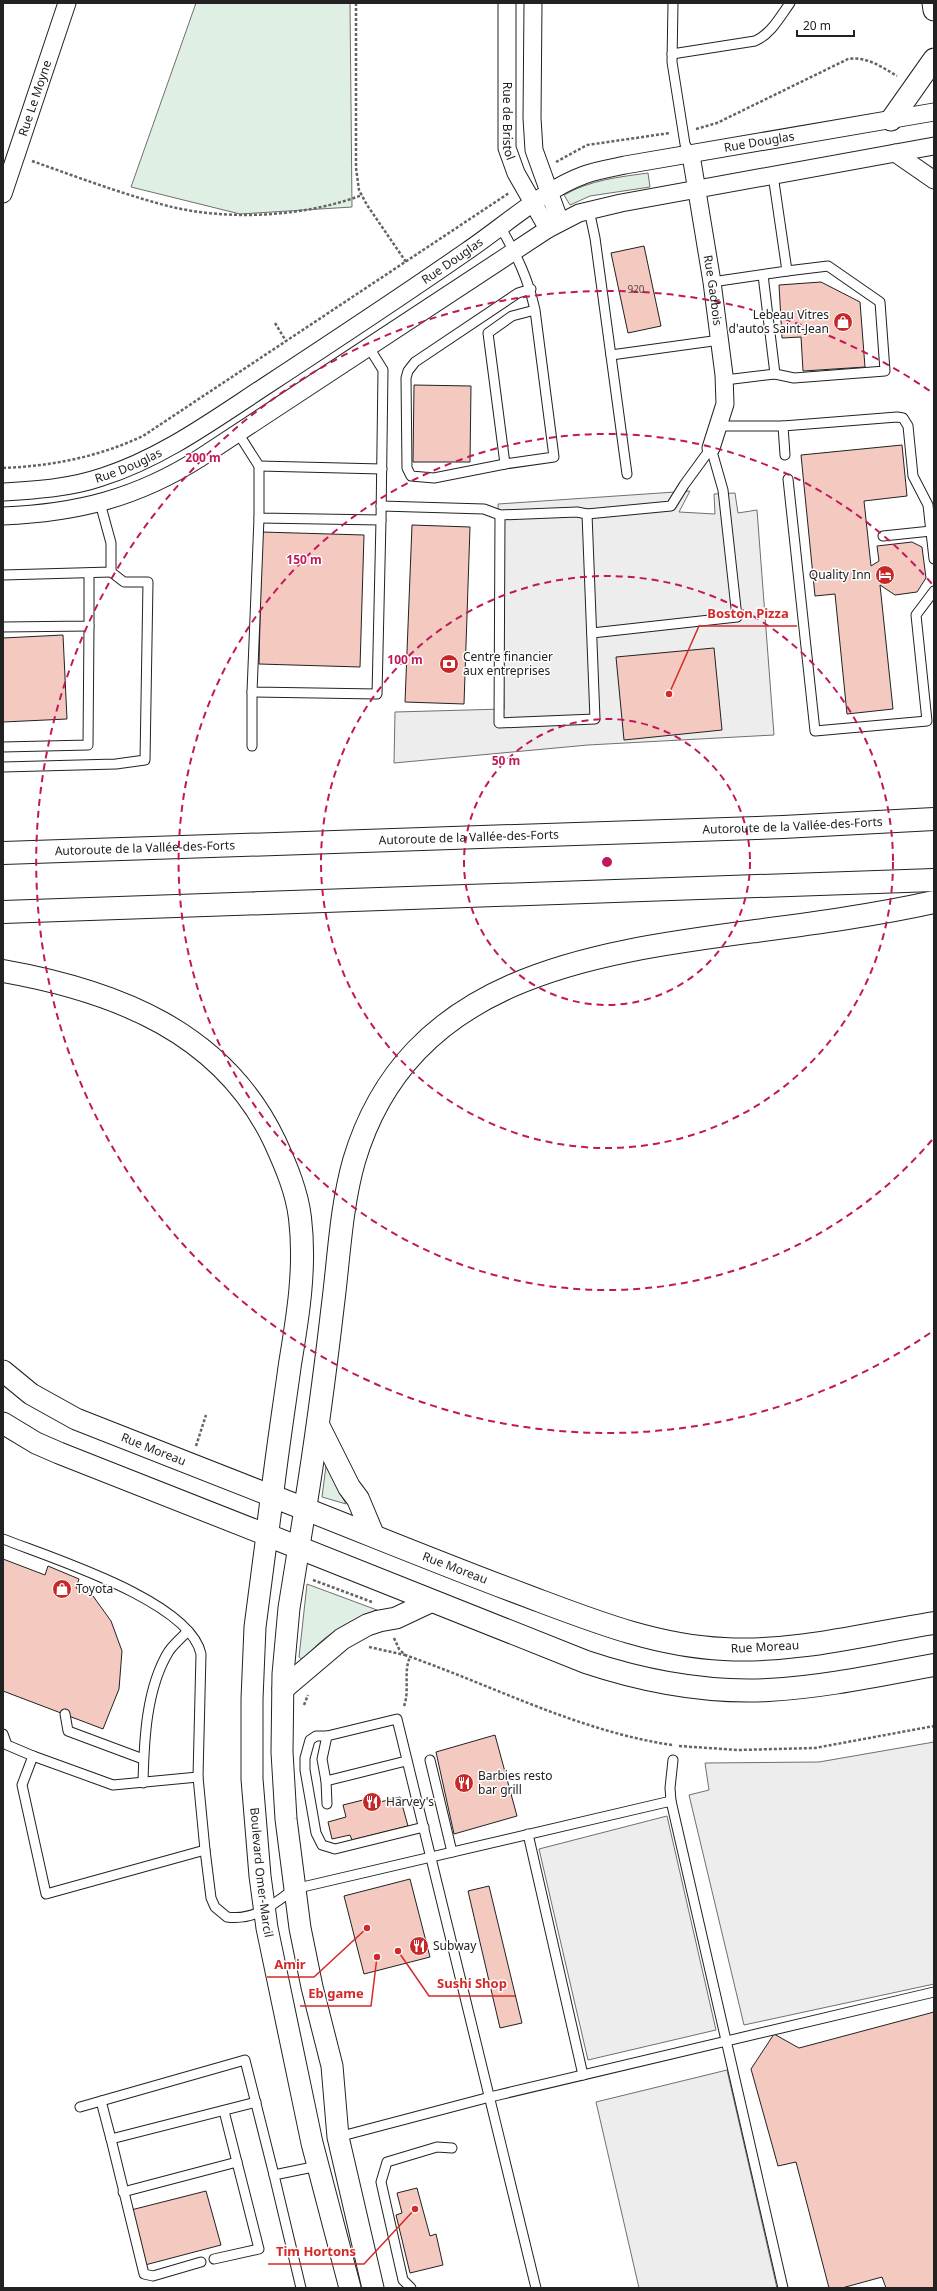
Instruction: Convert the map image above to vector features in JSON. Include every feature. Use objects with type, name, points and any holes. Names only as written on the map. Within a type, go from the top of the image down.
[{"type":"main road","name":"Autoroute de la Vallée-des-Forts","points":[[3,853],[782,827],[929,819]]},
{"type":"main road","points":[[3,912],[934,880]]},
{"type":"main road","points":[[305,1509],[318,1425],[345,1208],[354,1163],[367,1125],[386,1089],[408,1059],[439,1028],[458,1014],[505,987],[526,978],[574,963],[657,946],[870,916],[934,902]]},
{"type":"main road","name":"Boulevard Omer-Marcil","points":[[3,971],[99,996],[141,1012],[172,1027],[200,1047],[228,1073],[251,1102],[270,1132],[285,1165],[296,1199],[300,1218],[302,1255],[297,1324],[267,1535]]},
{"type":"main road","points":[[318,1425],[346,1482],[358,1499],[373,1535]]},
{"type":"main road","name":"Rue Moreau","points":[[272,1496],[445,1565],[605,1624],[658,1640],[690,1646],[725,1649],[780,1648],[934,1623]]},
{"type":"main road","points":[[267,1535],[430,1602],[593,1665],[639,1679],[686,1687],[726,1690],[789,1689],[934,1665]]},
{"type":"street","name":"Rue Le Moyne","points":[[3,194],[17,158],[67,3]]},
{"type":"street","name":"Rue de Bristol","points":[[507,3],[507,148],[516,173],[535,204],[554,226]]},
{"type":"street","name":"Rue de Bristol","points":[[533,3],[532,140],[534,150],[550,191],[554,226]]},
{"type":"street","points":[[933,3],[934,10]]},
{"type":"street","points":[[891,120],[934,59]]},
{"type":"street","name":"Rue Douglas","points":[[3,492],[48,488],[83,482],[122,470],[162,451],[208,424],[501,228],[535,204],[550,191],[572,180],[599,170],[934,112]]},
{"type":"street","name":"Rue Douglas","points":[[3,516],[40,514],[100,503],[132,493],[167,477],[238,433],[514,250],[554,226],[589,210],[934,146]]},
{"type":"street","points":[[895,153],[928,175]]},
{"type":"street","name":"Rue Gadbois","points":[[691,155],[712,282],[725,380],[725,404],[711,448]]},
{"type":"street","name":"Rue Moreau","points":[[3,1371],[31,1394],[60,1411],[272,1496]]},
{"type":"street","points":[[3,1424],[36,1443],[59,1453],[267,1535]]},
{"type":"street","points":[[305,1509],[289,1608],[283,1689],[284,1789],[294,1889],[312,1987],[332,2066],[338,2137],[374,2288]]},
{"type":"street","name":"Boulevard Omer-Marcil","points":[[267,1535],[255,1627],[251,1725],[254,1808],[264,1912],[312,2143],[350,2288]]},
{"type":"street","points":[[283,1689],[342,1639],[379,1620],[396,1618],[430,1602]]},
{"type":"street","points":[[312,2143],[338,2137]]},
{"type":"lane","points":[[673,3],[672,54],[685,144],[691,155]]},
{"type":"lane","points":[[672,54],[755,41],[768,33],[790,3]]},
{"type":"lane","points":[[773,175],[787,271]]},
{"type":"lane","points":[[589,210],[627,474]]},
{"type":"lane","points":[[501,228],[526,273],[531,289],[554,457],[505,464],[434,478],[411,476],[407,468],[407,375],[415,362],[518,293],[531,289]]},
{"type":"lane","points":[[712,282],[828,266],[880,302],[885,371],[794,378],[776,374],[725,380]]},
{"type":"lane","points":[[763,275],[776,374]]},
{"type":"lane","points":[[505,464],[488,333],[512,316],[535,310]]},
{"type":"lane","points":[[611,355],[720,340]]},
{"type":"lane","points":[[252,692],[377,694],[383,370],[368,346]]},
{"type":"lane","points":[[719,426],[783,426],[897,417],[903,418],[908,426],[913,476],[928,505],[934,559]]},
{"type":"lane","points":[[783,426],[786,455]]},
{"type":"lane","points":[[238,433],[258,466],[259,518],[252,692],[252,746]]},
{"type":"lane","points":[[381,506],[484,509],[500,515],[577,512],[587,514],[671,506],[684,485],[711,448]]},
{"type":"lane","points":[[592,633],[737,617],[723,490],[711,448]]},
{"type":"lane","points":[[258,466],[382,469]]},
{"type":"lane","points":[[788,480],[815,731],[927,721],[916,615],[934,591]]},
{"type":"lane","points":[[100,503],[111,543],[111,572]]},
{"type":"lane","points":[[500,515],[499,724],[596,719],[587,514]]},
{"type":"lane","points":[[259,518],[381,520]]},
{"type":"lane","points":[[884,536],[931,531]]},
{"type":"lane","points":[[3,747],[88,745],[89,572]]},
{"type":"lane","points":[[3,575],[111,572],[124,582],[148,582],[145,760],[116,764],[3,767]]},
{"type":"lane","points":[[3,627],[89,626]]},
{"type":"lane","points":[[3,1539],[131,1590],[154,1602],[172,1614],[200,1646],[198,1777],[204,1850],[211,1898],[221,1914],[235,1918],[264,1912],[294,1889],[671,1801]]},
{"type":"lane","points":[[142,1783],[146,1725],[161,1668],[169,1652],[188,1631]]},
{"type":"lane","points":[[65,1714],[68,1731],[143,1759]]},
{"type":"lane","points":[[424,1827],[335,1849],[322,1845],[316,1833],[304,1763],[310,1740],[316,1736],[327,1736],[397,1719],[406,1761],[432,1856],[536,2288]]},
{"type":"lane","points":[[3,1734],[7,1745],[107,1784],[142,1783],[198,1777]]},
{"type":"lane","points":[[327,1736],[322,1759],[326,1781],[327,1804]]},
{"type":"lane","points":[[33,1756],[22,1785],[46,1894],[204,1850]]},
{"type":"lane","points":[[430,1760],[452,1852]]},
{"type":"lane","points":[[674,1760],[670,1788],[671,1801],[725,2042],[783,2288]]},
{"type":"lane","points":[[326,1781],[406,1761]]},
{"type":"lane","points":[[528,1834],[583,2075]]},
{"type":"lane","points":[[338,2137],[490,2097],[934,1992]]},
{"type":"lane","points":[[80,2107],[245,2060],[302,2288]]},
{"type":"lane","points":[[101,2101],[144,2274],[153,2276],[201,2262]]},
{"type":"lane","points":[[111,2140],[256,2102]]},
{"type":"lane","points":[[214,2259],[260,2249],[224,2110]]},
{"type":"lane","points":[[411,2288],[403,2280],[381,2182],[387,2162],[437,2147],[452,2148]]},
{"type":"lane","points":[[123,2192],[237,2162]]},
{"type":"lane","points":[[274,2175],[318,2166]]},
{"type":"path","points":[[356,3],[356,168],[362,195],[406,262]]},
{"type":"path","points":[[695,130],[717,123],[848,59],[868,61],[899,78]]},
{"type":"path","points":[[554,163],[587,145],[671,132]]},
{"type":"path","points":[[17,158],[169,206],[198,212],[234,214],[308,210],[339,204],[362,195]]},
{"type":"path","name":"Rue Douglas","points":[[3,468],[38,466],[74,460],[104,452],[133,441],[171,419],[509,193]]},
{"type":"path","points":[[275,323],[286,342]]},
{"type":"path","points":[[190,1464],[206,1415]]},
{"type":"path","points":[[308,1578],[377,1604]]},
{"type":"path","points":[[393,1635],[399,1649],[405,1655]]},
{"type":"path","points":[[368,1647],[405,1655],[590,1726],[639,1740],[684,1747],[738,1750],[815,1748],[934,1726]]},
{"type":"path","points":[[405,1704],[408,1686],[406,1665],[410,1657]]},
{"type":"path","points":[[301,1712],[309,1693]]},
{"type":"green space","points":[[196,3],[350,3],[352,207],[240,214],[131,187]]},
{"type":"green space","points":[[648,173],[650,187],[590,196],[570,205],[564,195],[594,183]]},
{"type":"green space","points":[[326,1466],[346,1504],[322,1497]]},
{"type":"green space","points":[[307,1584],[377,1610],[356,1619],[328,1636],[303,1660],[299,1657]]},
{"type":"shaded area","points":[[690,491],[679,512],[715,514],[714,494],[735,493],[738,513],[757,510],[774,735],[588,745],[394,763],[395,712],[504,709],[502,571],[498,504]]},
{"type":"shaded area","points":[[934,1742],[934,1984],[744,2025],[689,1795],[709,1790],[705,1763],[819,1762]]},
{"type":"shaded area","points":[[667,1816],[716,2030],[588,2060],[539,1849]]},
{"type":"shaded area","points":[[727,2070],[777,2288],[639,2288],[596,2102]]},
{"type":"building","points":[[644,246],[661,326],[628,333],[611,253]]},
{"type":"building","points":[[821,282],[860,302],[865,367],[803,371],[801,337],[782,338],[779,285]]},
{"type":"building","points":[[414,385],[471,386],[470,462],[413,462]]},
{"type":"building","points":[[902,445],[907,496],[864,501],[871,566],[879,561],[877,546],[912,542],[922,547],[926,578],[917,592],[895,595],[880,585],[893,709],[847,714],[835,594],[815,596],[801,455]]},
{"type":"building","points":[[412,525],[470,527],[464,704],[405,702]]},
{"type":"building","points":[[262,532],[364,535],[360,667],[259,664]]},
{"type":"building","points":[[63,635],[67,719],[3,722],[3,638]]},
{"type":"building","points":[[714,648],[722,730],[624,740],[616,657]]},
{"type":"building","points":[[3,1559],[45,1575],[48,1566],[79,1579],[76,1588],[93,1596],[111,1621],[122,1651],[119,1689],[103,1729],[3,1691]]},
{"type":"building","points":[[495,1735],[517,1816],[454,1834],[436,1752]]},
{"type":"building","points":[[379,1796],[380,1802],[400,1797],[408,1826],[352,1840],[350,1835],[332,1839],[328,1822],[346,1817],[343,1805]]},
{"type":"building","points":[[410,1879],[430,1957],[364,1974],[344,1896]]},
{"type":"building","points":[[489,1886],[522,2023],[500,2028],[468,1891]]},
{"type":"building","points":[[934,2012],[934,2288],[886,2288],[882,2277],[842,2288],[829,2288],[796,2162],[778,2166],[751,2069],[774,2034],[799,2048]]},
{"type":"building","points":[[417,2188],[430,2236],[436,2234],[443,2265],[410,2273],[396,2215],[402,2213],[397,2193]]},
{"type":"building","points":[[206,2191],[221,2245],[145,2265],[131,2210]]},
{"type":"place","name":"Lebeau Vitres d'autos Saint-Jean","points":[[843,322]]},
{"type":"place","name":"Quality Inn","points":[[885,575]]},
{"type":"place","name":"Centre financier aux entreprises","points":[[449,664]]},
{"type":"place","name":"Boston Pizza","points":[[669,694]]},
{"type":"place","name":"Toyota","points":[[62,1589]]},
{"type":"place","name":"Barbies resto bar grill","points":[[464,1783]]},
{"type":"place","name":"Harvey's","points":[[372,1802]]},
{"type":"place","name":"Amir","points":[[367,1928]]},
{"type":"place","name":"Subway","points":[[419,1946]]},
{"type":"place","name":"Sushi Shop","points":[[398,1951]]},
{"type":"place","name":"Eb game","points":[[377,1957]]},
{"type":"place","name":"Tim Hortons","points":[[415,2209]]}]
